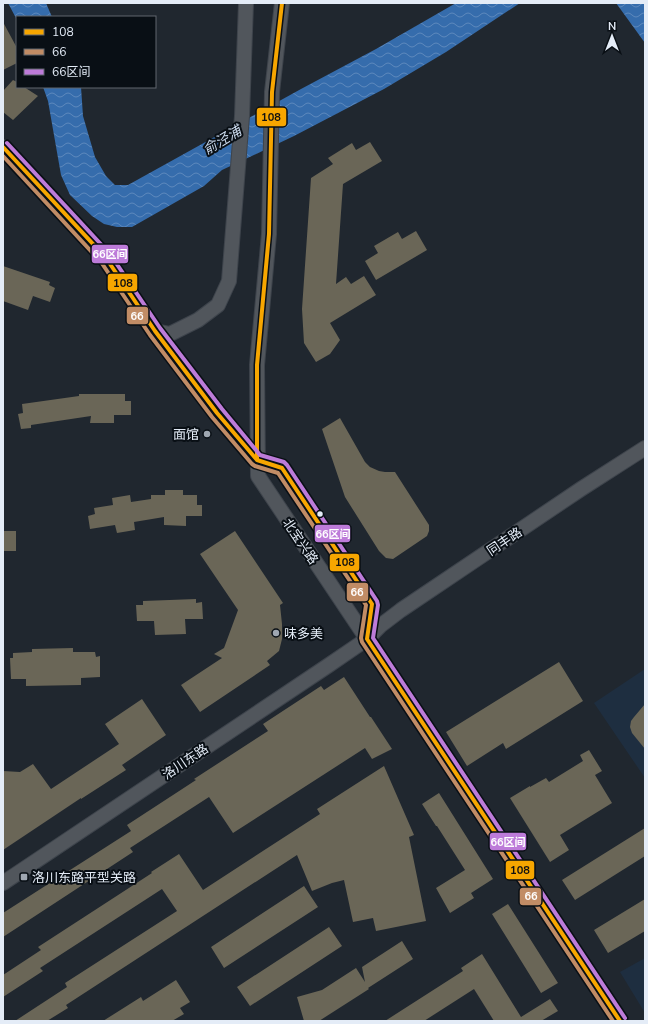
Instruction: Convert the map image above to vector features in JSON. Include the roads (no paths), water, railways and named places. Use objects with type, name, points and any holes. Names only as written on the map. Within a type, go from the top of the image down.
[{"type":"street","points":[[155,331],[170,334],[198,320],[218,304],[229,281],[242,116],[246,3]]},
{"type":"street","points":[[257,460],[257,365],[268,234],[272,92],[282,3]]},
{"type":"street","points":[[3,147],[106,258],[155,331],[217,413],[257,460]]},
{"type":"street","name":"同丰路","points":[[367,639],[380,626],[401,610],[581,489],[645,448]]},
{"type":"street","name":"北宝兴路","points":[[367,639],[372,604],[282,468],[257,460],[258,476],[620,1021]]},
{"type":"street","name":"洛川东路","points":[[3,883],[367,639]]},
{"type":"water","points":[[8,3],[46,3],[52,16],[16,16],[16,18]]},
{"type":"water","name":"俞泾浦","points":[[456,3],[520,3],[446,52],[384,89],[294,136],[222,170],[204,186],[132,227],[117,227],[104,224],[92,216],[70,195],[61,175],[48,101],[43,88],[81,88],[83,116],[95,157],[106,176],[115,185],[128,185],[376,49]]},
{"type":"water","points":[[616,3],[645,3],[645,43]]},
{"type":"place","name":"面馆","points":[[207,434]]},
{"type":"place","name":"味多美","points":[[276,633]]},
{"type":"place","name":"洛川东路平型关路","points":[[24,877]]}]
